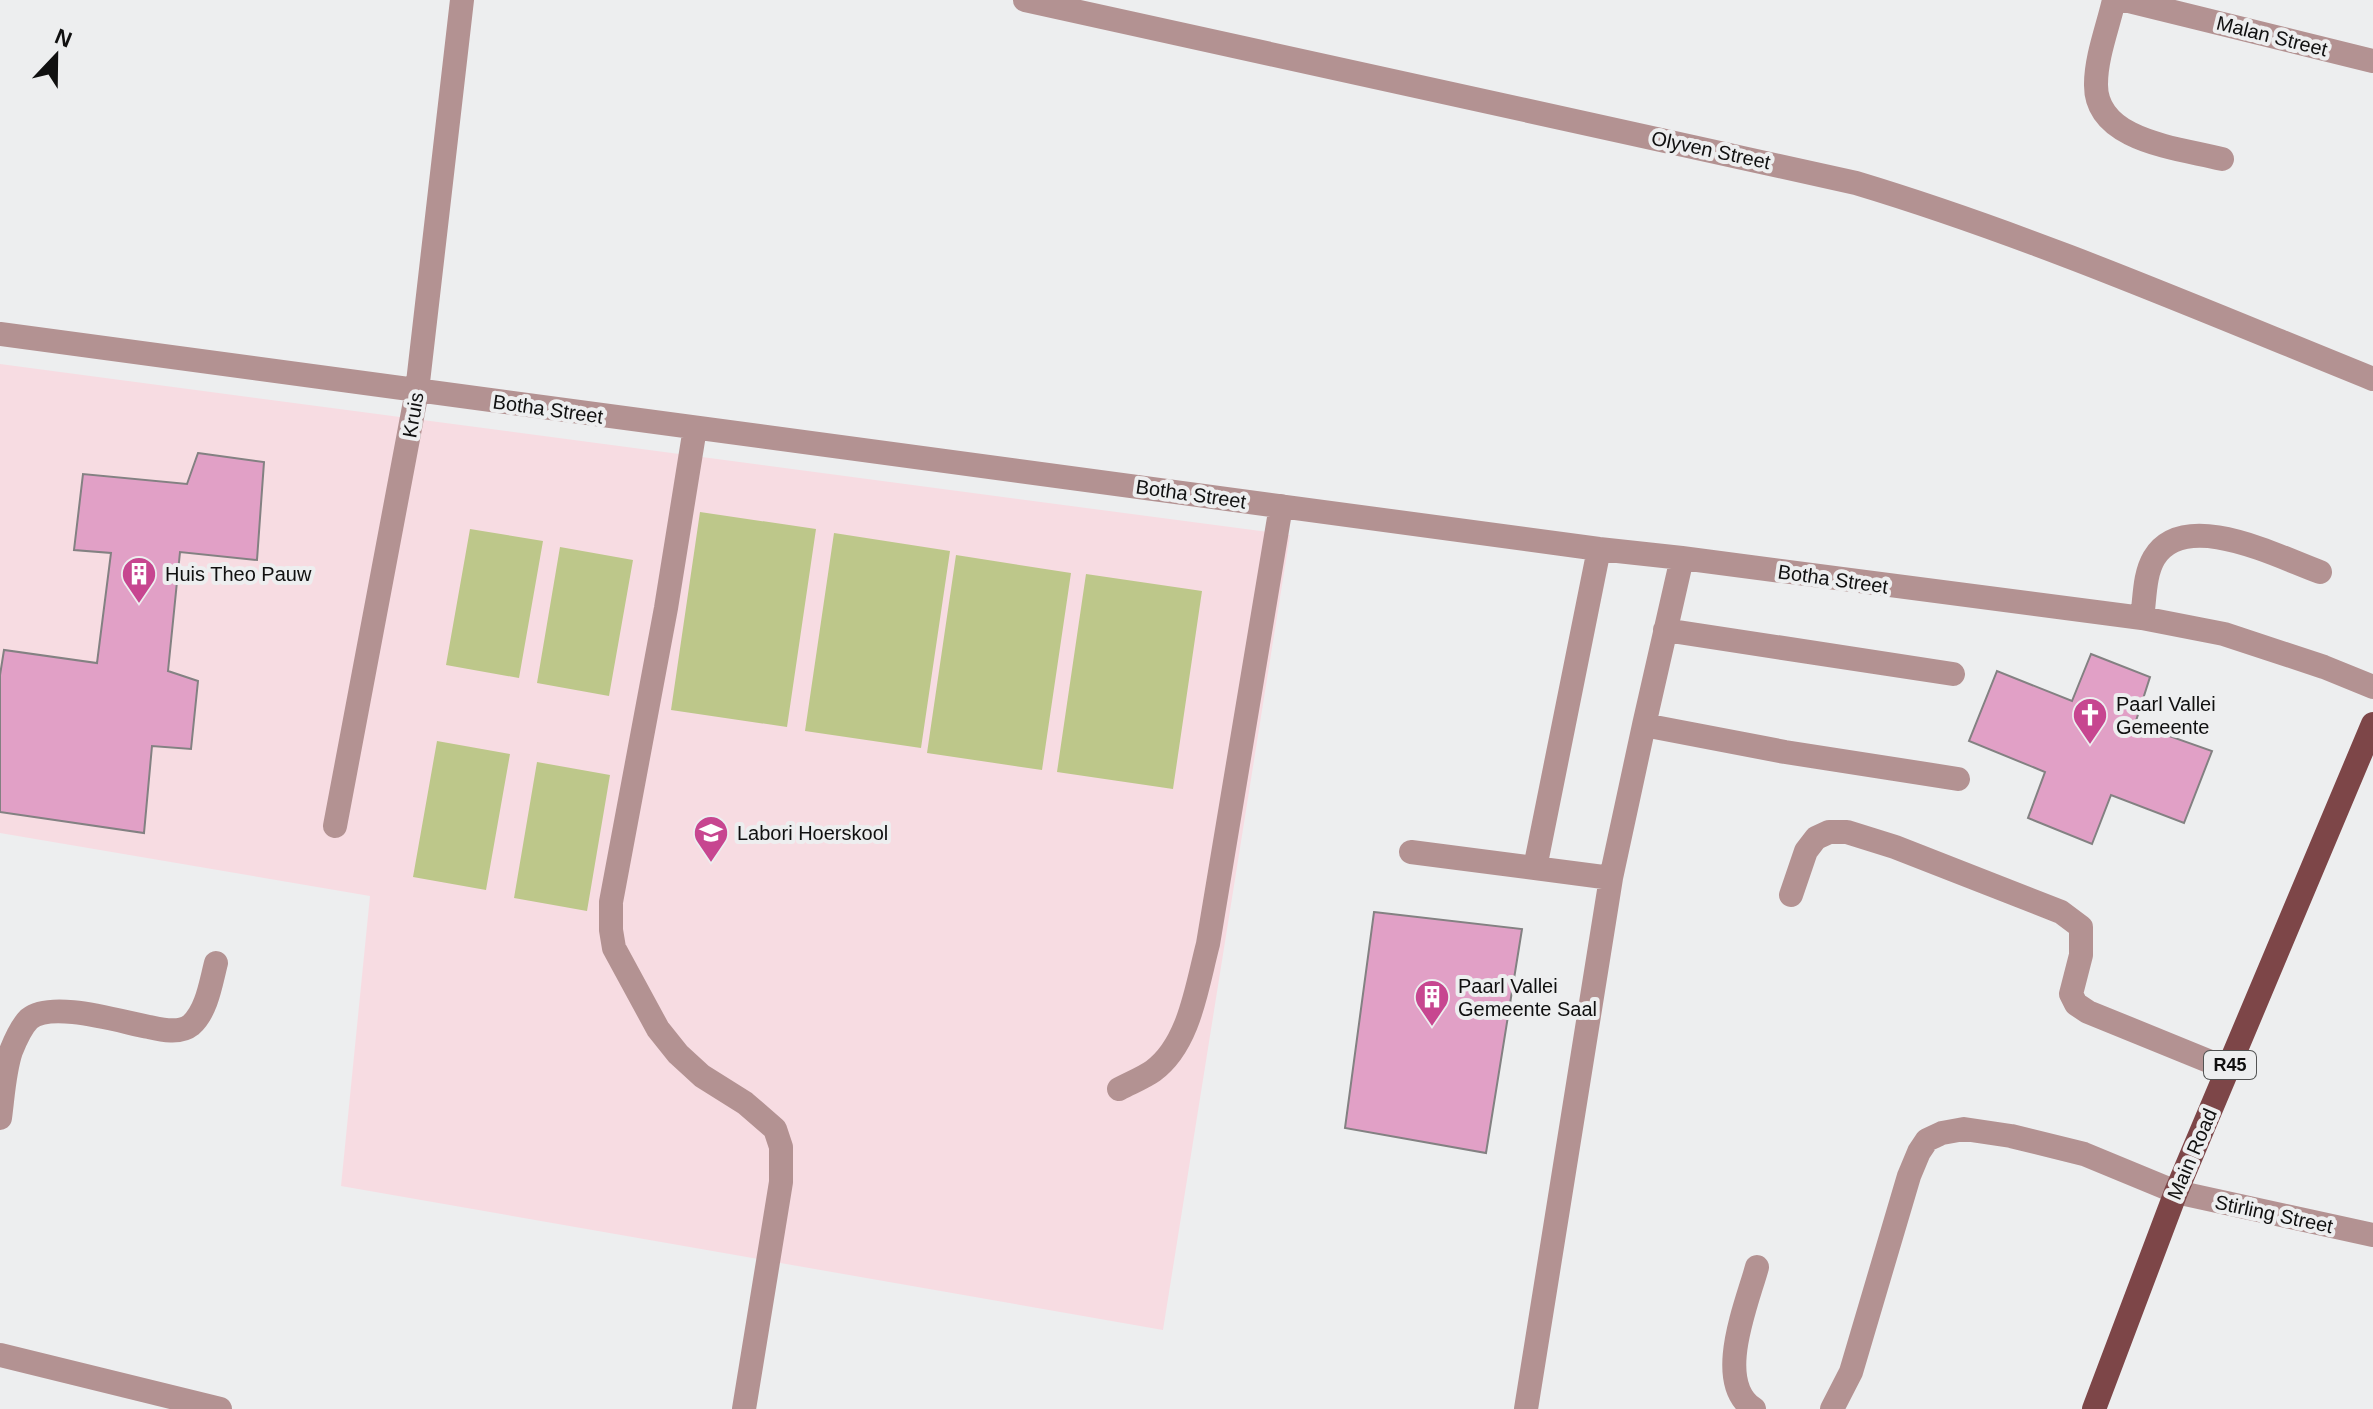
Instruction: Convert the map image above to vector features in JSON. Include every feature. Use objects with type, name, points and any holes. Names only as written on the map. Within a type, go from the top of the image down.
[{"type":"main road","name":"Main Road","points":[[2094,1409],[2176,1192],[2373,724]]},
{"type":"street","name":"Kruis","points":[[335,826],[417,391],[462,0]]},
{"type":"street","name":"Olyven Street","points":[[1025,0],[1856,183],[1933,206],[2044,247],[2373,379]]},
{"type":"street","points":[[2114,0],[2096,82],[2097,101],[2108,119],[2139,138],[2222,159]]},
{"type":"street","name":"Malan Street","points":[[2125,0],[2373,61]]},
{"type":"street","name":"Botha Street","points":[[0,334],[1599,549],[2142,618],[2224,634],[2324,667],[2373,687]]},
{"type":"street","points":[[695,428],[666,608],[611,902],[611,930],[614,948],[658,1029],[678,1054],[702,1076],[765,1118],[775,1129],[781,1147],[781,1182],[744,1409]]},
{"type":"street","points":[[1119,1089],[1154,1070],[1179,1040],[1194,997],[1208,944],[1281,506]]},
{"type":"street","points":[[2142,618],[2148,573],[2155,555],[2170,542],[2189,536],[2205,534],[2227,538],[2320,572]]},
{"type":"street","points":[[1535,868],[1599,549]]},
{"type":"street","points":[[1526,1409],[1611,878],[1682,558]]},
{"type":"street","points":[[1665,630],[1953,674]]},
{"type":"street","points":[[1644,725],[1771,750],[1958,779]]},
{"type":"street","points":[[1791,895],[1806,851],[1816,838],[1829,832],[1847,832],[1895,847],[2061,912],[2081,927],[2081,955],[2071,994],[2076,1004],[2114,1024],[2228,1069]]},
{"type":"street","points":[[1411,852],[1611,878]]},
{"type":"street","points":[[0,1118],[10,1053],[30,1019],[40,1013],[58,1010],[160,1029],[183,1029],[199,1013],[216,963]]},
{"type":"street","name":"Stirling Street","points":[[1832,1409],[1851,1372],[1909,1176],[1927,1140],[1942,1133],[1964,1129],[2011,1136],[2084,1154],[2176,1192],[2373,1235]]},
{"type":"street","points":[[1754,1409],[1739,1393],[1733,1369],[1757,1267]]},
{"type":"street","points":[[0,1355],[220,1409]]},
{"type":"shaded area","name":"Labori Hoerskool","points":[[0,364],[1290,535],[1163,1330],[341,1186],[370,896],[0,833]]},
{"type":"green space","points":[[700,512],[816,529],[787,727],[671,710]]},
{"type":"green space","points":[[470,529],[543,541],[519,678],[446,665]]},
{"type":"green space","points":[[834,533],[950,551],[921,748],[805,731]]},
{"type":"green space","points":[[560,547],[633,560],[609,696],[537,683]]},
{"type":"green space","points":[[956,555],[1071,573],[1042,770],[927,753]]},
{"type":"green space","points":[[1086,574],[1202,591],[1173,789],[1057,772]]},
{"type":"green space","points":[[437,741],[510,754],[486,890],[413,877]]},
{"type":"green space","points":[[537,762],[610,775],[587,911],[514,898]]},
{"type":"building","name":"Huis Theo Pauw","points":[[198,453],[264,462],[257,560],[180,552],[168,671],[198,681],[191,749],[152,746],[144,833],[0,812],[0,675],[4,650],[97,663],[111,553],[74,550],[83,474],[187,484]]},
{"type":"building","name":"Paarl Vallei Gemeente","points":[[2091,654],[2150,677],[2135,724],[2212,751],[2184,823],[2111,795],[2092,844],[2028,818],[2045,772],[1969,741],[1997,671],[2072,701]]},
{"type":"building","name":"Paarl Vallei Gemeente Saal","points":[[1374,912],[1522,929],[1486,1153],[1345,1128]]},
{"type":"place","name":"Huis Theo Pauw","points":[[139,605]]},
{"type":"place","name":"Paarl Vallei Gemeente","points":[[2090,746]]},
{"type":"place","name":"Labori Hoerskool","points":[[711,864]]},
{"type":"place","name":"Paarl Vallei Gemeente Saal","points":[[1432,1028]]}]
